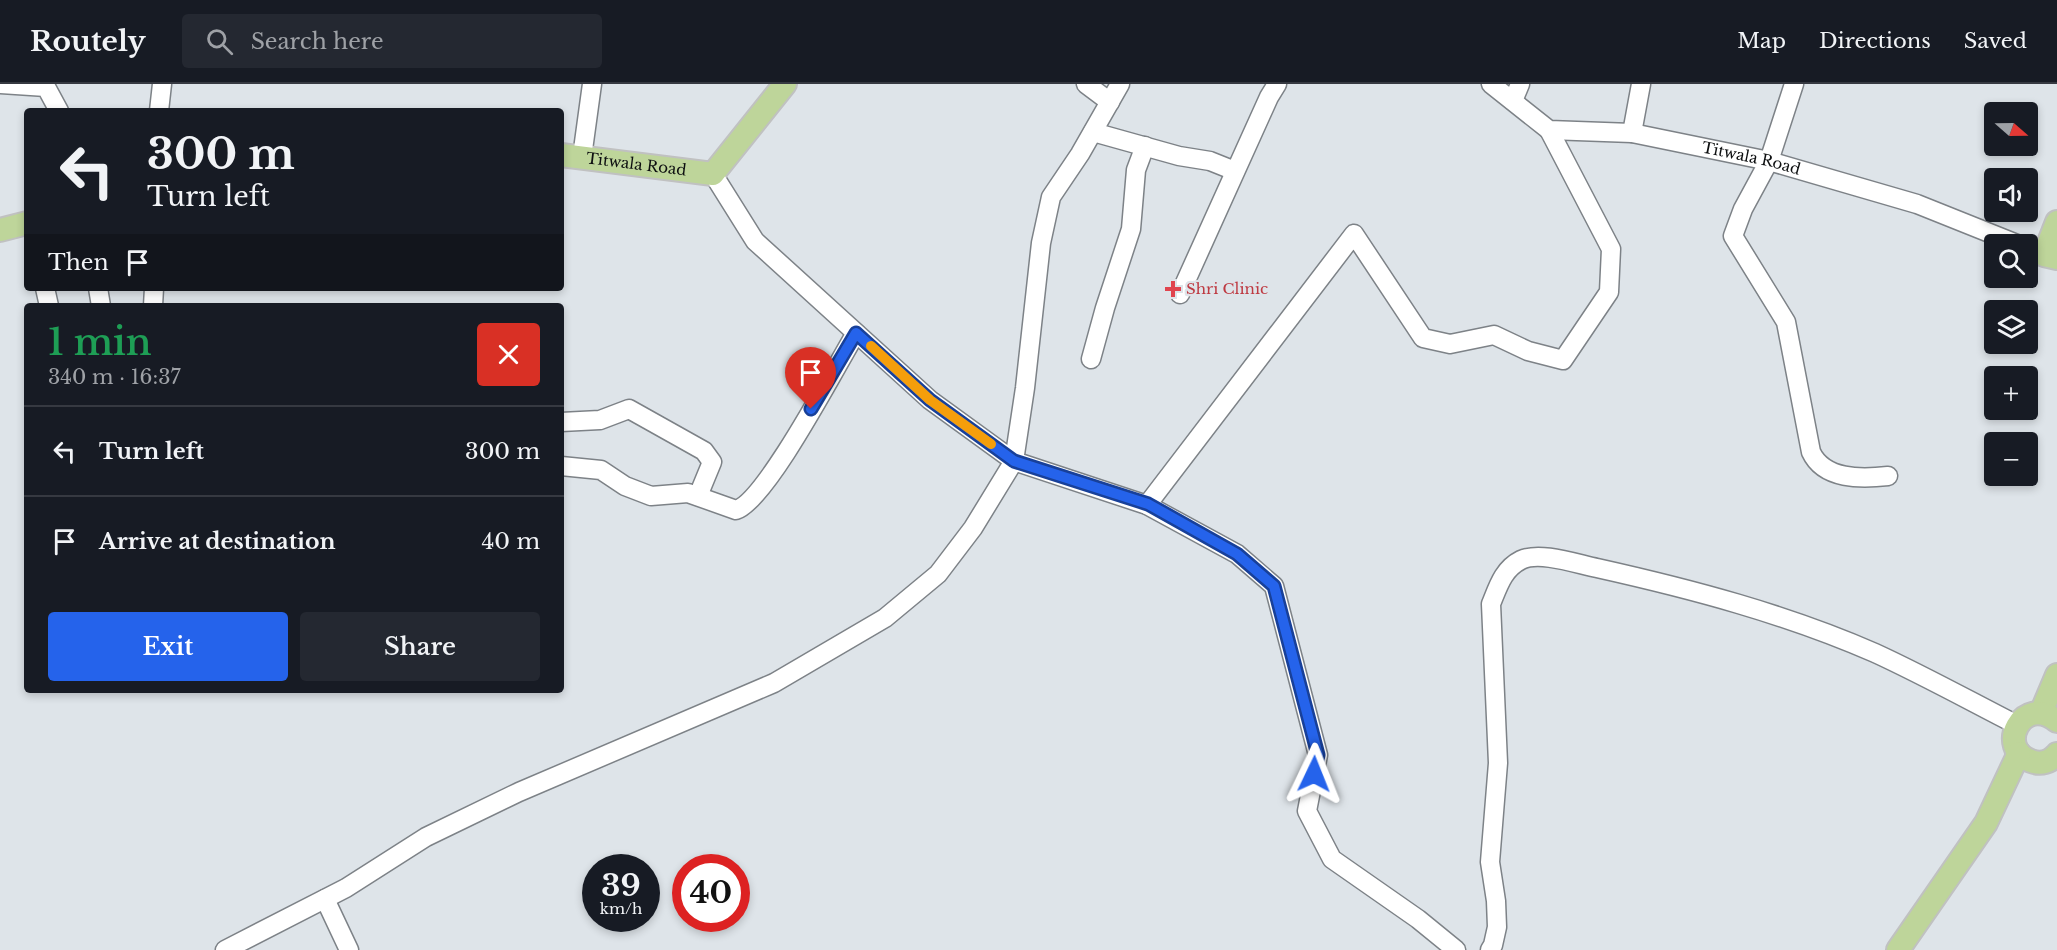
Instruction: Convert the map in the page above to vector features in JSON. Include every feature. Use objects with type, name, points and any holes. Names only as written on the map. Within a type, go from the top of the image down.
[{"type":"main road","points":[[713,174],[785,84]]},
{"type":"main road","name":"Titwala Road","points":[[572,156],[713,174]]},
{"type":"main road","points":[[2043,254],[2057,222]]},
{"type":"main road","points":[[0,230],[24,224]]},
{"type":"main road","points":[[2057,675],[2049,717],[2032,714],[2023,718],[2017,725],[2014,735],[2019,753],[2026,760],[2036,763],[2046,762],[2057,754]]},
{"type":"main road","points":[[1898,950],[1986,823],[2019,753]]},
{"type":"street","points":[[0,84],[46,87],[57,108]]},
{"type":"street","points":[[159,108],[162,84]]},
{"type":"street","points":[[572,156],[592,84]]},
{"type":"street","points":[[1086,84],[1110,102]]},
{"type":"street","points":[[225,950],[326,899],[426,837],[477,812],[774,683],[885,618],[938,574],[973,528],[1014,461],[1025,388],[1041,243],[1051,197],[1093,132],[1120,84]]},
{"type":"street","points":[[1180,294],[1269,97],[1277,84]]},
{"type":"street","points":[[1148,504],[1354,234],[1423,338],[1450,344],[1494,335],[1528,351],[1563,360],[1609,292],[1611,249],[1548,130],[1491,84]]},
{"type":"street","points":[[1513,101],[1520,84]]},
{"type":"street","points":[[1632,133],[1641,84]]},
{"type":"street","points":[[1794,84],[1769,161],[1743,209],[1733,236],[1786,322],[1811,452],[1816,462],[1827,470],[1843,475],[1888,476]]},
{"type":"street","name":"Titwala Road","points":[[1548,130],[1632,133],[1769,161],[1917,204],[1992,234]]},
{"type":"street","points":[[1093,132],[1179,156],[1210,161],[1235,171]]},
{"type":"street","points":[[1090,360],[1131,229],[1136,170],[1145,146]]},
{"type":"street","points":[[713,174],[755,241],[930,400],[1014,461],[1148,504],[1237,554],[1274,586],[1318,755],[1307,812],[1332,859],[1418,919],[1456,950]]},
{"type":"street","points":[[564,466],[601,470],[625,486],[651,496],[688,493],[736,510],[750,503],[778,466],[856,333]]},
{"type":"street","points":[[564,422],[600,420],[629,409],[704,452],[712,462],[698,496]]},
{"type":"street","points":[[1490,950],[1497,927],[1490,862],[1498,763],[1491,604],[1500,581],[1509,568],[1522,559],[1544,557],[1629,575],[1765,612],[1875,654],[2017,725]]},
{"type":"street","points":[[326,899],[349,950]]},
{"type":"slow traffic","points":[[871,346],[930,400],[991,444]]},
{"type":"place","name":"Shri Clinic","points":[[1173,289]]},
{"type":"route","points":[[811,409],[856,333],[930,400],[1014,461],[1148,504],[1237,554],[1274,586],[1318,755],[1314,774]]}]
